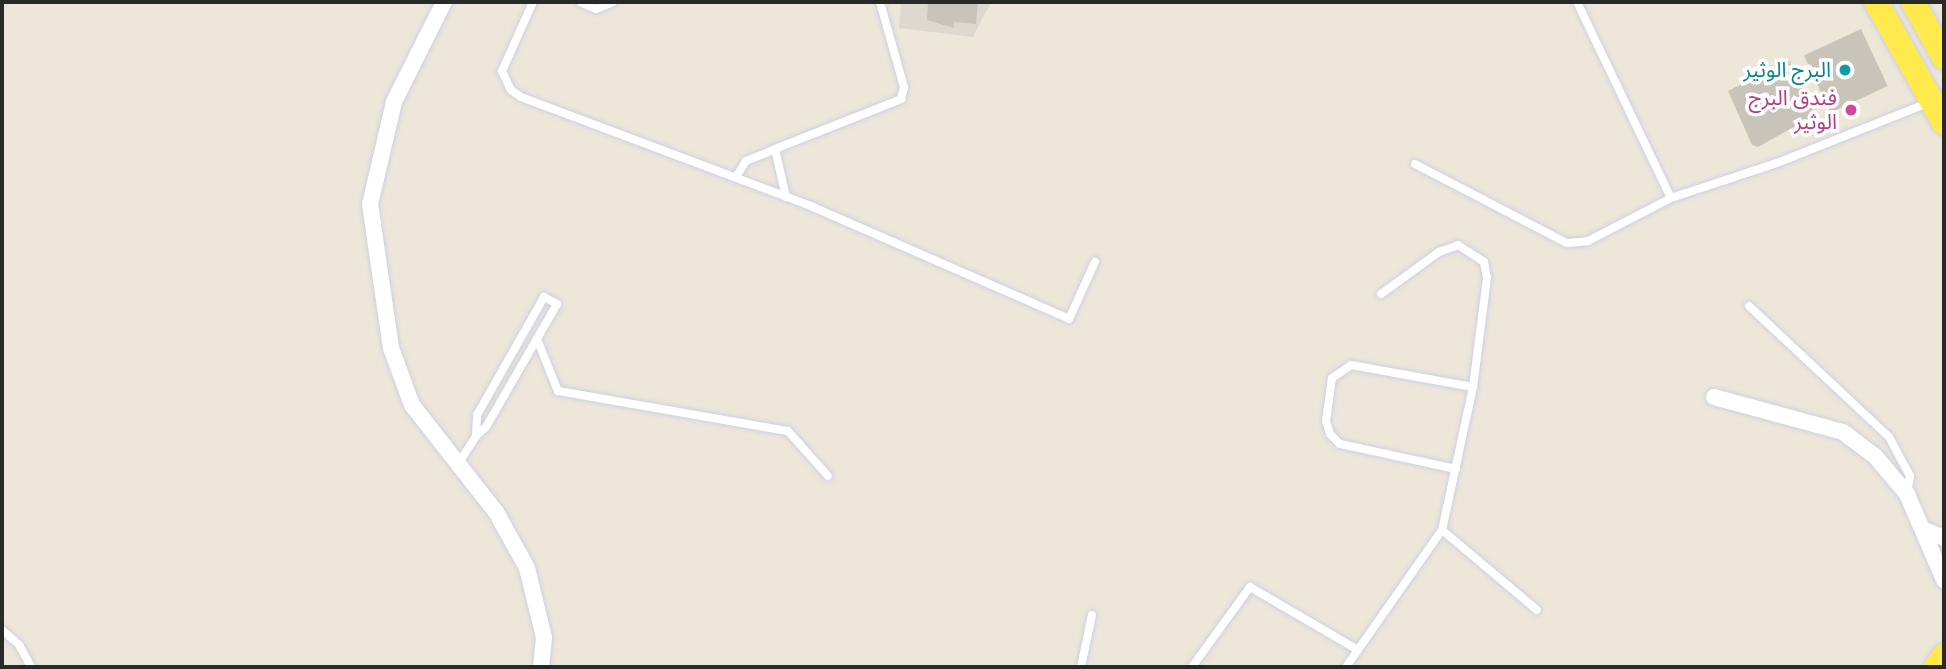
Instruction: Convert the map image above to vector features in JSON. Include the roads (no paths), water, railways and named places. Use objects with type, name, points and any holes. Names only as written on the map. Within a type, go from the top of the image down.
[{"type":"main road","points":[[1876,2],[1939,112]]},
{"type":"main road","points":[[1913,2],[1944,58]]},
{"type":"main road","points":[[1936,667],[1944,656]]},
{"type":"street","points":[[444,2],[394,102],[370,204],[391,348],[412,405],[496,512],[527,568],[544,638],[541,667]]},
{"type":"street","points":[[1714,397],[1843,432],[1875,456],[1907,494],[1925,530],[1944,580]]},
{"type":"street","points":[[1925,530],[1944,538]]},
{"type":"lane","points":[[534,2],[502,71],[511,90],[786,197],[1069,319],[1095,262]]},
{"type":"lane","points":[[580,2],[596,9],[614,2]]},
{"type":"lane","points":[[736,177],[746,161],[901,99],[904,87],[880,2]]},
{"type":"lane","points":[[1577,2],[1671,198]]},
{"type":"lane","points":[[1415,164],[1567,243],[1588,241],[1671,198],[1939,112]]},
{"type":"lane","points":[[775,149],[786,197]]},
{"type":"lane","points":[[1346,667],[1442,530],[1473,387],[1487,278],[1484,262],[1458,245],[1439,252],[1381,294]]},
{"type":"lane","points":[[458,464],[476,436],[486,427],[557,304],[544,297],[477,415],[476,436]]},
{"type":"lane","points":[[1749,306],[1888,437],[1910,475],[1907,494]]},
{"type":"lane","points":[[537,338],[558,391],[788,431],[828,476]]},
{"type":"lane","points":[[1456,469],[1340,444],[1330,434],[1326,421],[1332,378],[1351,365],[1473,387]]},
{"type":"lane","points":[[1442,530],[1537,610]]},
{"type":"lane","points":[[1192,667],[1250,587],[1358,650]]},
{"type":"lane","points":[[1082,667],[1092,615]]},
{"type":"lane","points":[[2,630],[19,645],[31,667]]},
{"type":"place","name":"البرج الوثير","points":[[1845,70]]},
{"type":"place","name":"فندق البرج الوثير","points":[[1851,110]]}]
